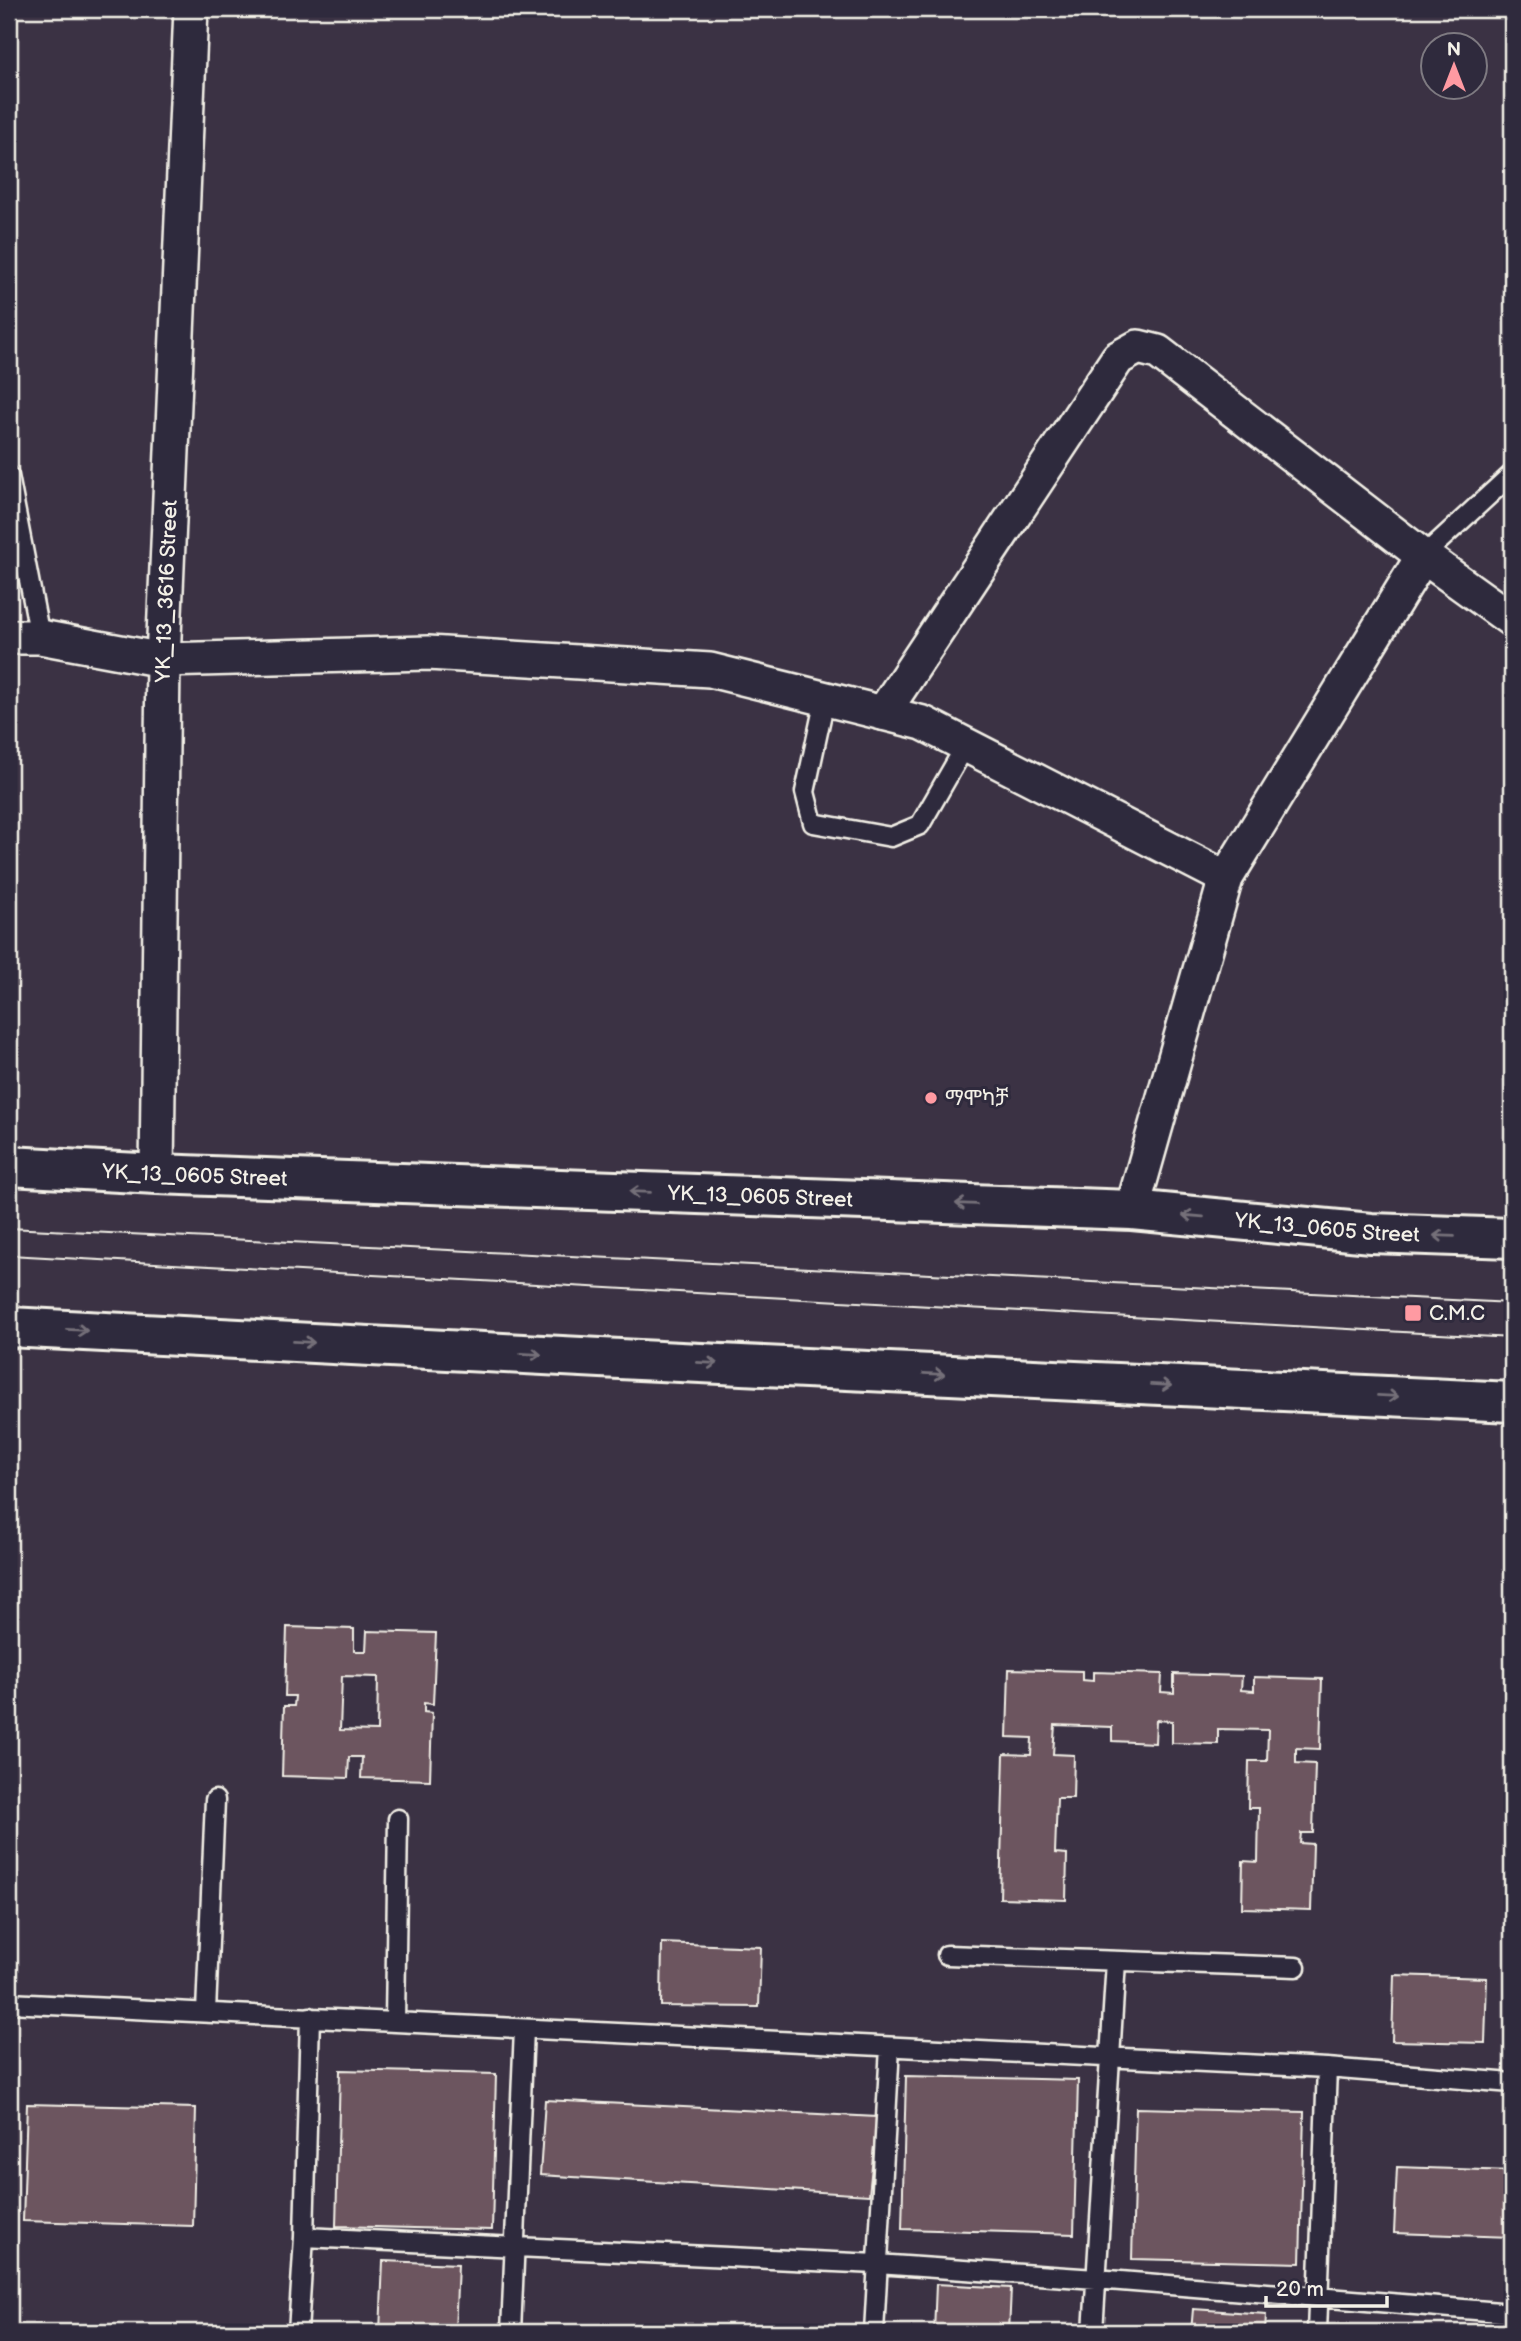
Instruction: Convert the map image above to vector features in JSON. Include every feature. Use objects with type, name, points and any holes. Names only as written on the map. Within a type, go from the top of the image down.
[{"type":"main road","name":"YK_13_0605 Street","points":[[9,1166],[157,1174],[1132,1210],[1371,1233],[1512,1238]]},
{"type":"main road","points":[[9,1327],[1512,1402]]},
{"type":"street","name":"YK_13_3616 Street","points":[[157,1174],[163,660],[191,9]]},
{"type":"street","points":[[883,713],[1118,358],[1138,347],[1158,352],[1423,556],[1512,620]]},
{"type":"street","points":[[1132,1210],[1226,878],[1423,556]]},
{"type":"street","points":[[24,637],[163,660],[442,654],[710,670],[923,723],[1226,878]]},
{"type":"lane","points":[[1423,556],[1512,474]]},
{"type":"lane","points":[[9,476],[24,637]]},
{"type":"lane","points":[[825,699],[805,792],[813,823],[891,837],[920,825],[966,746]]},
{"type":"lane","points":[[206,2012],[215,1800]]},
{"type":"lane","points":[[395,2022],[398,1819]]},
{"type":"lane","points":[[947,1955],[1296,1968]]},
{"type":"lane","points":[[1093,2332],[1115,1961]]},
{"type":"lane","points":[[9,2003],[1327,2068],[1512,2083]]},
{"type":"lane","points":[[298,2332],[304,2237],[310,2017]]},
{"type":"lane","points":[[511,2332],[524,2029]]},
{"type":"lane","points":[[874,2332],[890,2047]]},
{"type":"lane","points":[[1317,2332],[1327,2068]]},
{"type":"lane","points":[[304,2237],[877,2264],[1512,2313]]},
{"type":"building","points":[[287,1627],[354,1629],[354,1651],[366,1651],[367,1631],[436,1633],[433,1704],[424,1703],[424,1712],[432,1713],[430,1780],[361,1778],[362,1757],[349,1757],[348,1778],[282,1776],[284,1706],[294,1706],[295,1696],[285,1696]],"holes":[[[342,1676],[378,1677],[377,1731],[340,1730]]]},
{"type":"building","points":[[1009,1669],[1082,1671],[1082,1680],[1093,1681],[1093,1672],[1162,1674],[1161,1692],[1174,1693],[1174,1674],[1242,1676],[1241,1690],[1254,1691],[1254,1677],[1322,1679],[1320,1749],[1296,1748],[1296,1763],[1315,1764],[1313,1833],[1301,1833],[1300,1843],[1313,1844],[1311,1910],[1242,1908],[1243,1861],[1258,1862],[1259,1808],[1248,1808],[1249,1761],[1267,1761],[1268,1730],[1218,1729],[1218,1744],[1172,1743],[1172,1721],[1156,1720],[1155,1743],[1112,1741],[1112,1727],[1055,1725],[1053,1754],[1074,1755],[1073,1798],[1057,1798],[1055,1853],[1067,1854],[1066,1900],[1000,1898],[1004,1754],[1031,1755],[1032,1738],[1007,1737]]},
{"type":"building","points":[[662,1943],[761,1947],[759,2007],[661,2006]]},
{"type":"building","points":[[1394,1975],[1487,1978],[1485,2043],[1392,2041]]},
{"type":"building","points":[[340,2070],[496,2074],[492,2230],[336,2226]]},
{"type":"building","points":[[906,2076],[1078,2080],[1074,2234],[902,2229]]},
{"type":"building","points":[[545,2100],[877,2117],[869,2195],[540,2175]]},
{"type":"building","points":[[27,2104],[196,2108],[193,2226],[23,2221]]},
{"type":"building","points":[[1136,2108],[1304,2112],[1300,2263],[1132,2259]]},
{"type":"building","points":[[1397,2167],[1512,2171],[1512,2237],[1394,2233]]},
{"type":"building","points":[[383,2261],[458,2264],[455,2332],[380,2332]]},
{"type":"building","points":[[936,2284],[1011,2288],[1009,2332],[934,2332]]},
{"type":"building","points":[[1193,2309],[1266,2314],[1265,2332],[1191,2332]]},
{"type":"tram line","points":[[9,1228],[1512,1303]]},
{"type":"tram line","points":[[9,1255],[1512,1338]]},
{"type":"place","name":"ማሞካቻ","points":[[931,1098]]},
{"type":"place","name":"C.M.C","points":[[1413,1313]]}]
